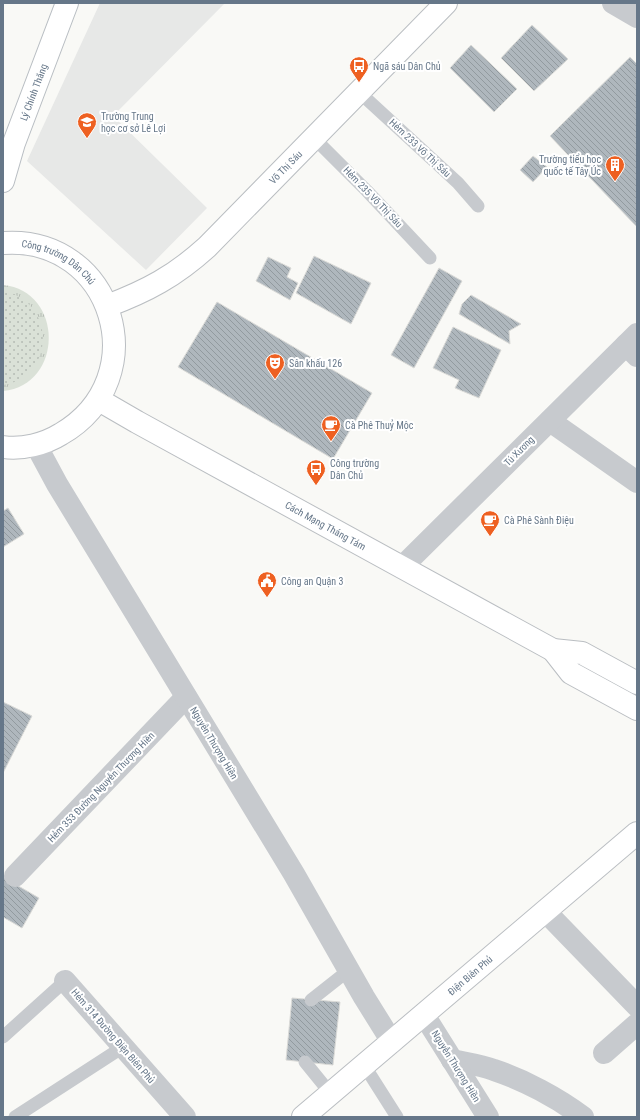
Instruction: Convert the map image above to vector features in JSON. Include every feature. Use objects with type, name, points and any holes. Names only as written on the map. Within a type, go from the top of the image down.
[{"type":"main road","name":"Lý Chính Thắng","points":[[3,181],[8,139],[67,3]]},
{"type":"main road","name":"Võ Thị Sáu","points":[[107,306],[134,296],[161,282],[193,260],[359,92],[433,12],[446,3]]},
{"type":"main road","name":"Công trường Dân Chủ","points":[[3,243],[13,242],[37,245],[60,254],[80,268],[96,286],[107,306],[113,327],[114,348],[112,367],[106,384],[99,400],[85,417],[54,439],[36,445],[8,448],[3,447]]},
{"type":"main road","name":"Cách Mạng Tháng Tám","points":[[99,400],[553,650],[582,653],[637,683]]},
{"type":"main road","name":"Cách Mạng Tháng Tám","points":[[553,650],[571,673],[637,710]]},
{"type":"main road","name":"Điện Biên Phủ","points":[[303,1117],[637,833]]},
{"type":"street","points":[[612,3],[637,17]]},
{"type":"street","name":"Tú Xương","points":[[402,567],[550,421],[634,345]]},
{"type":"street","points":[[550,421],[637,482]]},
{"type":"street","name":"Nguyễn Thượng Hiền","points":[[36,445],[57,484],[294,874],[392,1042]]},
{"type":"street","name":"Hẻm 353 Đường Nguyễn Thượng Hiền","points":[[15,876],[186,697]]},
{"type":"street","points":[[545,911],[637,1006]]},
{"type":"street","name":"Hẻm 314 Đường Điện Biên Phủ","points":[[65,981],[185,1117]]},
{"type":"street","name":"Nguyễn Thượng Hiền","points":[[424,1015],[488,1117]]},
{"type":"street","points":[[604,1053],[637,1024]]},
{"type":"street","points":[[452,1060],[493,1070],[506,1075],[533,1087],[573,1109],[583,1117]]},
{"type":"lane","name":"Hẻm 233 Võ Thị Sáu","points":[[359,92],[458,183],[478,206]]},
{"type":"lane","name":"Hẻm 235 Võ Thị Sáu","points":[[314,138],[367,190],[430,258]]},
{"type":"lane","points":[[311,1000],[349,970]]},
{"type":"lane","name":"Hẻm 314 Đường Điện Biên Phủ","points":[[3,1037],[65,981]]},
{"type":"lane","points":[[15,1117],[123,1047]]},
{"type":"lane","points":[[305,1062],[331,1094]]},
{"type":"lane","points":[[364,1065],[397,1117]]},
{"type":"shaded area","name":"Trường Trung học cơ sở Lê Lợi","points":[[100,3],[225,3],[113,116],[207,208],[146,270],[27,161]]},
{"type":"green space","points":[[3,285],[23,291],[37,303],[46,320],[49,338],[46,356],[37,373],[23,385],[3,391]]},
{"type":"green space","points":[[3,291],[20,298],[33,309],[40,323],[43,339],[40,354],[33,368],[20,379],[3,385]]},
{"type":"building","points":[[532,25],[568,59],[534,91],[501,58]]},
{"type":"building","points":[[471,45],[517,89],[494,112],[450,68]]},
{"type":"building","name":"Trường tiểu học quốc tế Tây Úc","points":[[630,57],[637,64],[637,227],[550,136]]},
{"type":"building","points":[[533,156],[547,167],[533,182],[520,170]]},
{"type":"building","points":[[314,256],[371,283],[351,324],[296,293]]},
{"type":"building","points":[[268,257],[291,268],[287,277],[298,283],[290,300],[256,281]]},
{"type":"building","points":[[439,268],[462,281],[414,368],[391,355]]},
{"type":"building","points":[[471,295],[521,324],[509,331],[510,344],[459,314],[462,304]]},
{"type":"building","name":"Sân khấu 126","points":[[217,302],[372,393],[333,459],[178,367]]},
{"type":"building","points":[[453,327],[501,350],[479,398],[455,388],[459,380],[433,368]]},
{"type":"building","points":[[8,508],[24,534],[3,547],[3,511]]},
{"type":"building","points":[[3,702],[32,716],[3,773]]},
{"type":"building","points":[[3,877],[39,898],[22,928],[3,917]]},
{"type":"building","points":[[292,998],[340,1002],[333,1065],[286,1060]]},
{"type":"place","name":"Ngã sáu Dân Chủ","points":[[359,83]]},
{"type":"place","name":"Trường Trung học cơ sở Lê Lợi","points":[[87,139]]},
{"type":"place","name":"Trường tiểu học quốc tế Tây Úc","points":[[615,182]]},
{"type":"place","name":"Sân khấu 126","points":[[275,380]]},
{"type":"place","name":"Cà Phê Thuỷ Mộc","points":[[331,442]]},
{"type":"place","name":"Công trường Dân Chủ","points":[[316,486]]},
{"type":"place","name":"Cà Phê Sành Điệu","points":[[490,537]]},
{"type":"place","name":"Công an Quận 3","points":[[267,598]]}]
